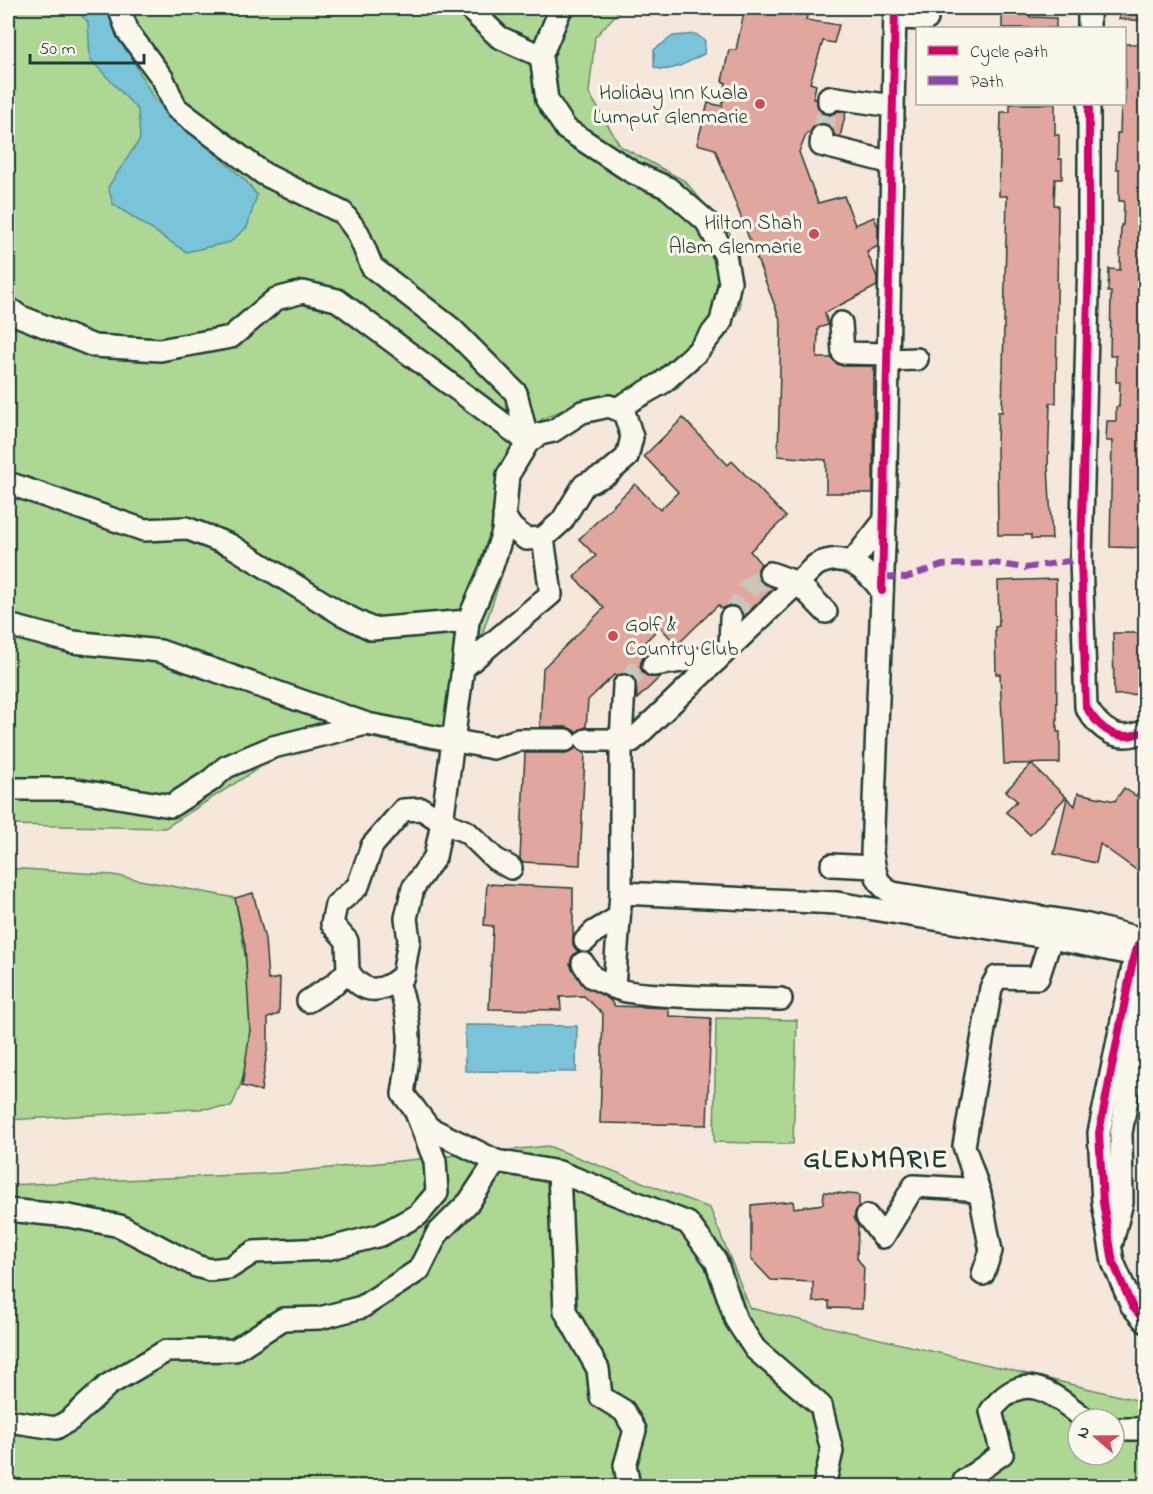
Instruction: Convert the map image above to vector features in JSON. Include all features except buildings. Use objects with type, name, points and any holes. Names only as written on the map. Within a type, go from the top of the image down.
[{"type":"street","points":[[118,8],[128,32],[163,79],[176,108],[264,174],[343,213],[358,233],[372,267],[451,328],[516,393],[528,442]]},
{"type":"street","points":[[472,8],[474,13],[499,37],[542,56]]},
{"type":"street","points":[[561,8],[542,56],[547,100],[566,129],[632,172],[668,188],[706,221],[724,255],[730,282],[721,322],[697,352],[662,382],[616,409]]},
{"type":"street","points":[[1089,8],[1089,27]]},
{"type":"street","points":[[927,19],[895,13],[885,520],[872,853],[877,875],[884,890],[1054,929],[1142,944],[1099,1133],[1102,1202],[1110,1251],[1122,1289],[1132,1306],[1146,1322]]},
{"type":"street","points":[[829,102],[829,97],[893,106]]},
{"type":"street","points":[[1089,105],[1089,257],[1081,559],[1086,707],[1097,724],[1114,735],[1134,736],[1146,729]]},
{"type":"street","points":[[822,136],[821,145],[892,164]]},
{"type":"street","points":[[8,308],[19,316],[94,346],[160,350],[231,337],[276,300],[303,292],[314,294],[337,300],[528,442]]},
{"type":"street","points":[[842,323],[843,353],[917,359]]},
{"type":"street","points":[[497,550],[534,539],[562,521],[584,485],[607,474],[627,457],[632,437],[624,412],[609,406],[582,412],[553,430],[540,434],[528,442],[508,475],[503,532],[468,621],[442,822],[435,857],[413,888],[406,918],[409,940],[403,976],[387,988],[370,989],[354,981],[348,971],[347,941],[332,924],[336,905],[358,886],[372,846],[403,810],[422,809],[442,822],[467,832],[495,859],[511,868]]},
{"type":"street","points":[[8,483],[144,530],[186,528],[230,545],[340,613],[372,629],[468,621]]},
{"type":"street","points":[[463,668],[551,594],[534,539],[512,528],[504,516]]},
{"type":"street","points":[[852,561],[885,520]]},
{"type":"street","points":[[8,625],[73,642],[160,651],[367,724],[493,748],[518,740],[632,741],[723,653],[824,561],[852,561],[869,573],[882,591]]},
{"type":"street","points":[[770,573],[789,577],[798,583],[826,612]]},
{"type":"street","points":[[723,653],[731,618]]},
{"type":"street","points":[[653,665],[723,653]]},
{"type":"street","points":[[614,987],[621,893],[621,740],[624,686]]},
{"type":"street","points":[[8,789],[71,789],[171,806],[210,781],[226,767],[273,747],[367,724]]},
{"type":"street","points":[[832,865],[877,875]]},
{"type":"street","points":[[837,903],[877,875]]},
{"type":"street","points":[[621,893],[837,903],[1054,929]]},
{"type":"street","points":[[585,941],[594,932],[619,917]]},
{"type":"street","points":[[983,1274],[991,1251],[980,1194],[964,1146],[991,987],[997,977],[1038,978],[1054,929]]},
{"type":"street","points":[[583,963],[592,977],[618,990],[781,999]]},
{"type":"street","points":[[308,1001],[335,984],[348,971]]},
{"type":"street","points":[[397,980],[408,1010],[410,1050],[403,1094],[429,1128],[496,1161],[560,1172],[688,1223],[716,1261],[735,1320],[755,1349],[821,1406],[832,1451],[824,1486]]},
{"type":"street","points":[[1110,1251],[1122,1203],[1121,1133],[1146,990]]},
{"type":"street","points":[[8,1210],[69,1216],[120,1226],[196,1266],[210,1270],[229,1268],[254,1252],[327,1249],[381,1235],[418,1215],[437,1193],[435,1161],[415,1110]]},
{"type":"street","points":[[8,1421],[56,1428],[70,1420],[108,1385],[166,1351],[235,1350],[284,1319],[320,1318],[362,1307],[419,1270],[438,1234],[469,1202],[496,1161]]},
{"type":"street","points":[[560,1172],[566,1311],[598,1369],[601,1397],[624,1411],[635,1430],[625,1465],[629,1486]]},
{"type":"street","points":[[867,1216],[883,1237],[914,1186],[967,1190],[980,1194]]},
{"type":"street","points":[[963,1486],[964,1481],[1002,1454],[991,1412],[1004,1394],[1028,1387],[1050,1392],[1069,1407]]},
{"type":"street","points":[[1126,1429],[1146,1429]]},
{"type":"green space","points":[[8,8],[622,8],[595,37],[589,93],[620,146],[685,181],[738,243],[740,307],[725,337],[676,389],[635,407],[588,399],[542,419],[498,472],[502,575],[482,635],[456,645],[440,751],[356,735],[287,750],[165,828],[8,825]]},
{"type":"green space","points":[[8,868],[113,875],[235,898],[248,977],[250,1031],[241,1083],[231,1107],[8,1120]]},
{"type":"green space","points":[[716,1018],[797,1020],[793,1144],[714,1142]]},
{"type":"green space","points":[[548,1146],[710,1208],[750,1308],[1145,1402],[1145,1486],[8,1486],[8,1185],[280,1173]]},
{"type":"water","points":[[74,8],[105,8],[154,99],[246,181],[257,195],[247,227],[230,242],[186,252],[113,204],[108,187],[140,139],[138,110],[90,59],[88,22]]},
{"type":"water","points":[[696,34],[705,41],[704,54],[673,68],[654,67],[654,50],[673,36]]},
{"type":"water","points":[[465,1025],[577,1026],[576,1072],[465,1071]]},
{"type":"tunnel","points":[[822,136],[829,102]]},
{"type":"tunnel","points":[[731,618],[748,589],[770,573]]},
{"type":"tunnel","points":[[624,686],[636,672],[653,665]]},
{"type":"marked path","points":[[883,577],[906,578],[942,565],[994,563],[1025,568],[1081,559]]},
{"type":"cycle path","points":[[882,591],[895,8]]},
{"type":"cycle path","points":[[1089,105],[1089,257],[1081,559],[1086,707],[1097,722],[1111,733],[1127,736],[1146,730]]},
{"type":"cycle path","points":[[1146,929],[1134,955],[1099,1133],[1103,1202],[1113,1262],[1132,1306],[1146,1322]]},
{"type":"place","name":"Holiday Inn Kuala Lumpur Glenmarie","points":[[760,104]]},
{"type":"place","name":"Hilton Shah Alam Glenmarie","points":[[814,234]]},
{"type":"place","name":"Golf & Country Club","points":[[613,636]]},
{"type":"district","name":"GLENMARIE","points":[[876,1158]]}]
